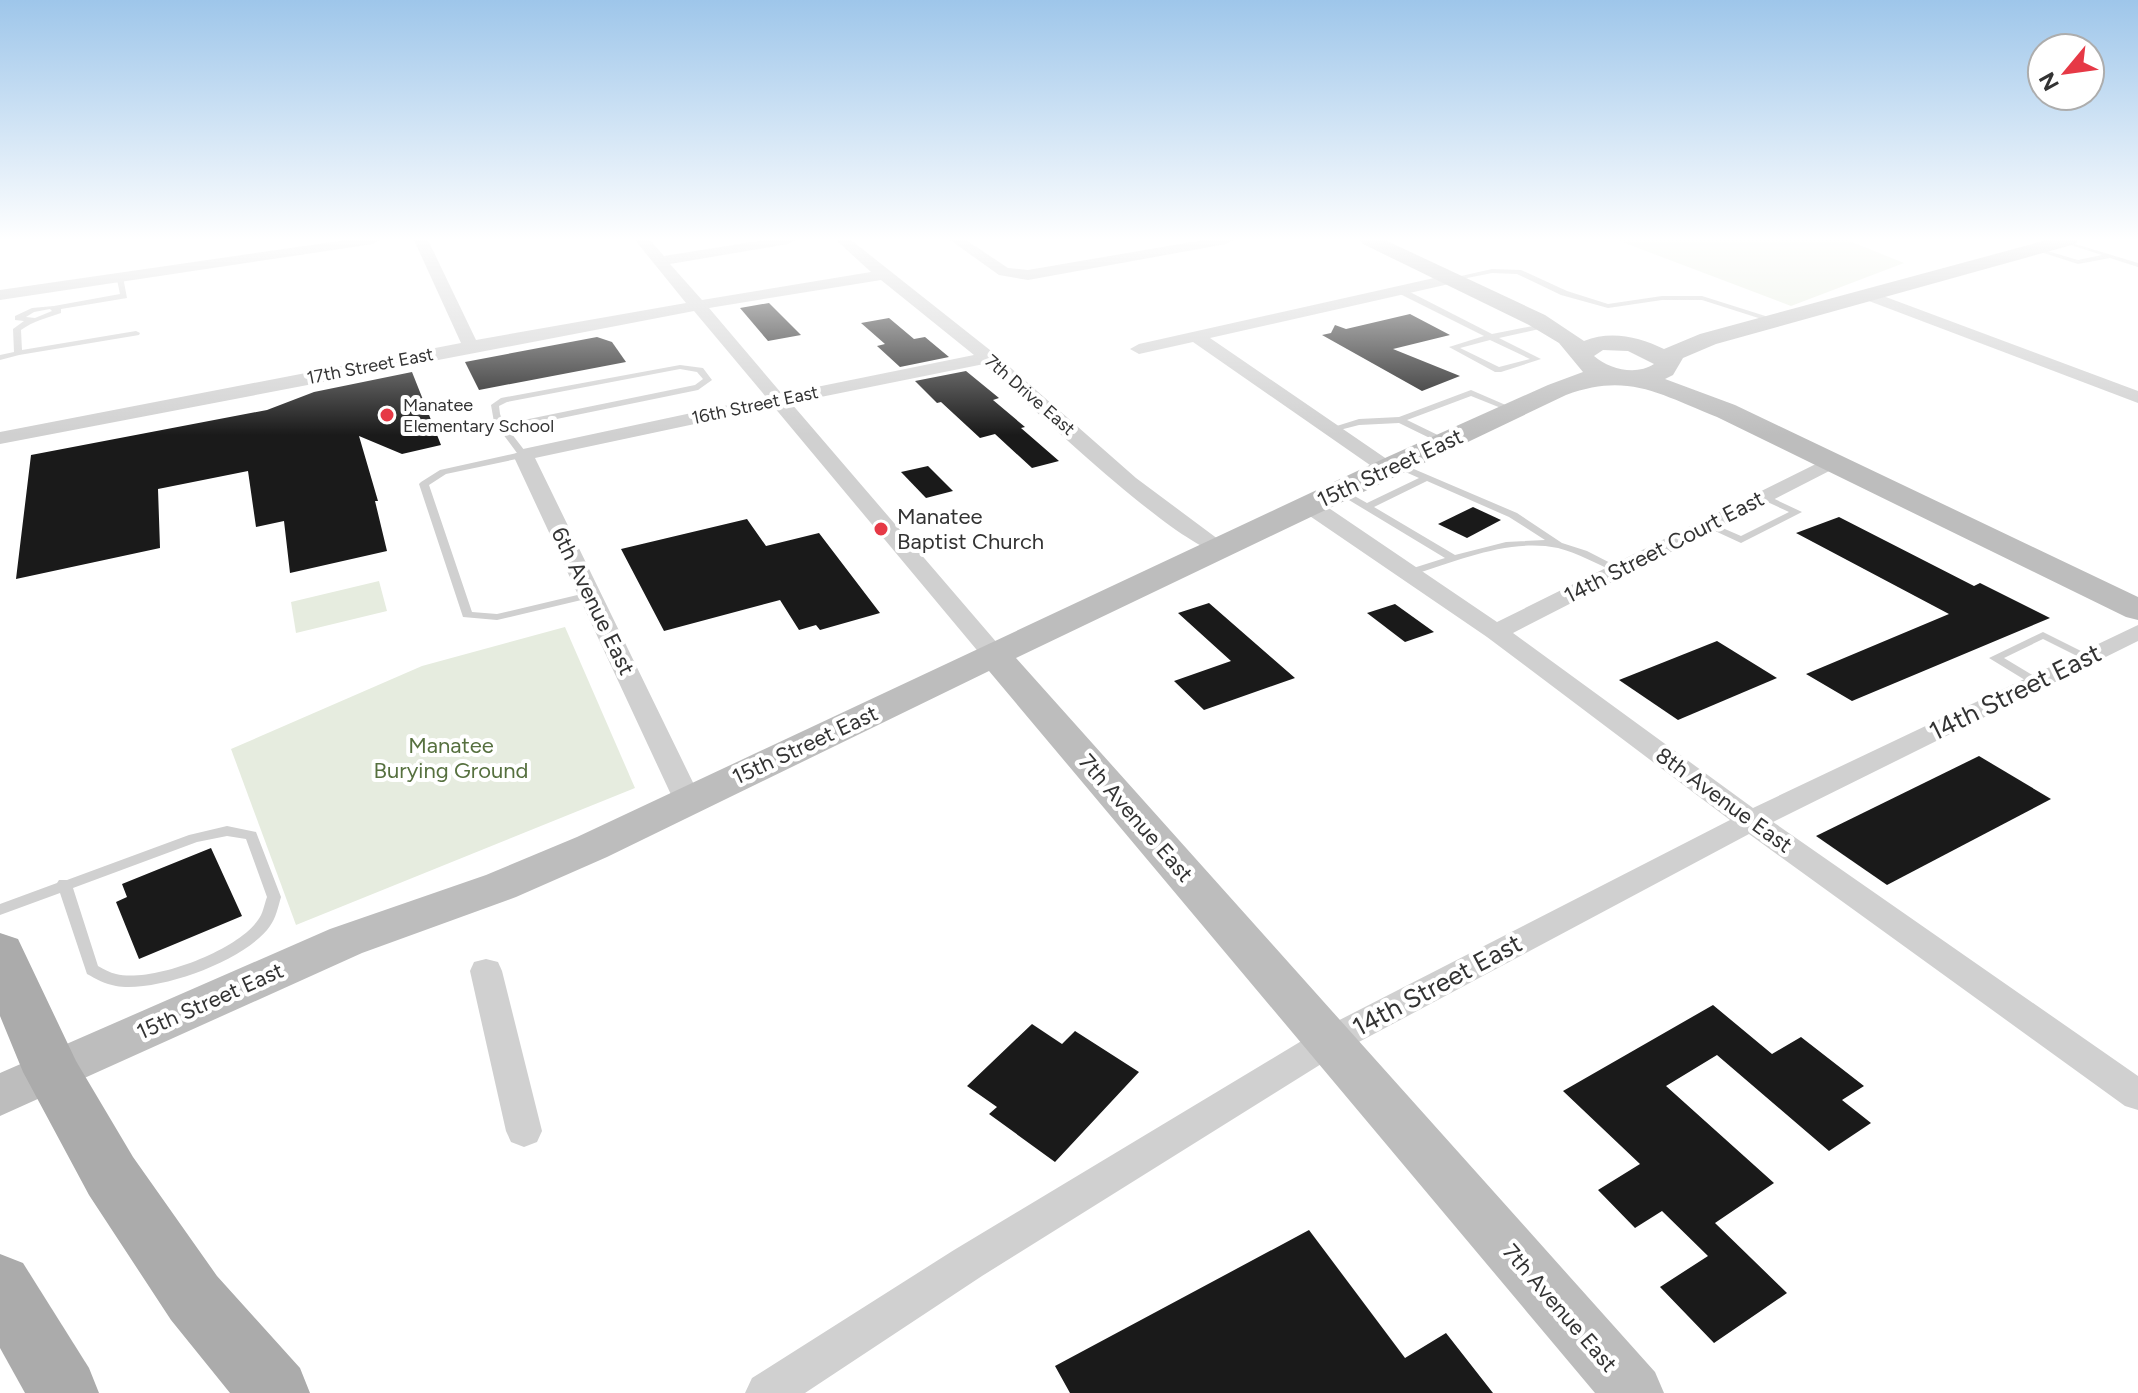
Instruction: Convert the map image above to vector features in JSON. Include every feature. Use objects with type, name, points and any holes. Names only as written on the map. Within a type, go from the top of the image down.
[{"type":"main road","points":[[1506,305],[1541,322],[1654,353],[1665,366],[1726,411]]},
{"type":"main road","points":[[1501,412],[1586,379],[1651,375],[1665,366],[1680,349],[1830,305]]},
{"type":"main road","points":[[1541,322],[1583,357],[1624,376],[1657,384],[1726,411],[2138,610]]},
{"type":"main road","points":[[1622,345],[1708,339]]},
{"type":"main road","name":"15th Street East","points":[[26,1084],[333,947],[537,871],[1309,505],[1352,499],[1391,466],[1501,412],[1583,357],[1591,346],[1622,345]]},
{"type":"main road","name":"7th Avenue East","points":[[995,656],[1634,1393]]},
{"type":"main road","points":[[0,953],[26,1084],[111,1176],[186,1286],[275,1393]]},
{"type":"main road","points":[[0,1285],[64,1393]]},
{"type":"street","points":[[451,305],[471,347]]},
{"type":"street","name":"17th Street East","points":[[0,438],[704,305]]},
{"type":"street","name":"7th Drive East","points":[[921,305],[989,358],[1140,491],[1185,527],[1219,548]]},
{"type":"street","points":[[1139,349],[1337,305]]},
{"type":"street","points":[[1894,305],[2138,397]]},
{"type":"street","name":"7th Avenue East","points":[[698,306],[781,400],[995,656]]},
{"type":"street","points":[[1196,336],[1328,430],[1391,466]]},
{"type":"street","name":"16th Street East","points":[[523,455],[989,358]]},
{"type":"street","name":"6th Avenue East","points":[[523,455],[688,801]]},
{"type":"street","name":"14th Street Court East","points":[[1496,632],[1832,462]]},
{"type":"street","name":"8th Avenue East","points":[[1309,505],[1496,632],[1751,821],[2138,1095]]},
{"type":"street","name":"14th Street East","points":[[767,1393],[968,1263],[1330,1041],[1751,821],[2138,632]]},
{"type":"street","points":[[486,971],[524,1131]]},
{"type":"lane","points":[[18,353],[17,329],[30,320],[55,313],[58,311],[55,308],[72,305]]},
{"type":"lane","points":[[1428,305],[1491,337],[1537,359],[1498,370],[1453,347],[1491,337],[1541,322]]},
{"type":"lane","points":[[1725,305],[1774,320]]},
{"type":"lane","points":[[0,358],[136,333]]},
{"type":"lane","name":"6th Avenue East","points":[[502,427],[698,387],[708,380],[700,370],[680,367],[495,405],[502,427],[523,455]]},
{"type":"lane","points":[[1328,430],[1359,422],[1400,420],[1471,393],[1501,412]]},
{"type":"lane","points":[[1400,420],[1445,442]]},
{"type":"lane","points":[[523,455],[443,472],[424,484],[467,615],[497,617],[590,595]]},
{"type":"lane","points":[[1391,466],[1513,515],[1561,545],[1619,570]]},
{"type":"lane","points":[[1352,499],[1427,478]]},
{"type":"lane","points":[[1707,525],[1741,540],[1797,512],[1764,497]]},
{"type":"lane","points":[[1352,499],[1455,559]]},
{"type":"lane","points":[[1411,572],[1489,549],[1561,545]]},
{"type":"lane","points":[[2035,682],[1995,658],[2043,635],[2087,657]]},
{"type":"lane","points":[[0,910],[64,884],[194,838],[227,831],[251,835],[274,897],[264,924],[220,956],[182,971],[143,980],[114,980],[92,970],[64,884]]},
{"type":"green space","points":[[379,581],[387,611],[296,633],[291,602]]},
{"type":"green space","name":"Manatee Burying Ground","points":[[565,627],[635,788],[296,925],[231,749],[422,666]]},
{"type":"building","points":[[771,305],[801,335],[768,341],[740,308]]},
{"type":"building","points":[[1410,314],[1450,335],[1393,349],[1460,376],[1422,391],[1322,335],[1331,333],[1335,325],[1346,329]]},
{"type":"building","points":[[889,318],[914,339],[925,337],[949,357],[900,367],[877,346],[885,344],[861,323]]},
{"type":"building","points":[[597,337],[612,342],[626,362],[479,390],[465,362]]},
{"type":"building","points":[[966,371],[999,398],[993,400],[1059,461],[1032,468],[995,434],[980,438],[915,381]]},
{"type":"building","points":[[412,372],[441,445],[402,454],[359,436],[378,501],[375,501],[387,551],[290,573],[284,521],[256,527],[248,471],[158,489],[160,548],[16,579],[31,455],[267,410],[314,392]]},
{"type":"building","points":[[928,466],[953,491],[926,498],[901,472]]},
{"type":"building","points":[[1473,507],[1501,520],[1467,538],[1438,524]]},
{"type":"building","points":[[1839,517],[1974,586],[1980,583],[2050,618],[1852,701],[1806,674],[1949,614],[1796,533]]},
{"type":"building","points":[[747,519],[766,546],[819,533],[880,613],[820,630],[816,625],[799,630],[780,600],[664,631],[621,549]]},
{"type":"building","points":[[1209,603],[1295,678],[1204,710],[1174,681],[1231,661],[1178,613]]},
{"type":"building","points":[[1395,604],[1434,632],[1405,642],[1367,613]]},
{"type":"building","points":[[1717,641],[1777,678],[1678,720],[1619,680]]},
{"type":"building","points":[[1979,756],[2051,799],[1887,885],[1816,836]]},
{"type":"building","points":[[211,848],[242,916],[139,959],[116,902],[127,897],[122,884]]},
{"type":"building","points":[[1713,1005],[1772,1054],[1801,1037],[1864,1086],[1842,1100],[1871,1123],[1829,1151],[1717,1055],[1666,1086],[1774,1183],[1715,1223],[1787,1293],[1714,1343],[1660,1287],[1708,1256],[1662,1211],[1635,1228],[1598,1190],[1640,1164],[1563,1091]]},
{"type":"building","points":[[1032,1024],[1062,1044],[1075,1031],[1139,1072],[1055,1162],[989,1114],[997,1107],[967,1086]]},
{"type":"building","points":[[1309,1230],[1405,1358],[1446,1333],[1493,1393],[1070,1393],[1055,1366]]},
{"type":"place","name":"Manatee Elementary School","points":[[387,415]]},
{"type":"place","name":"Manatee Baptist Church","points":[[881,529]]}]
